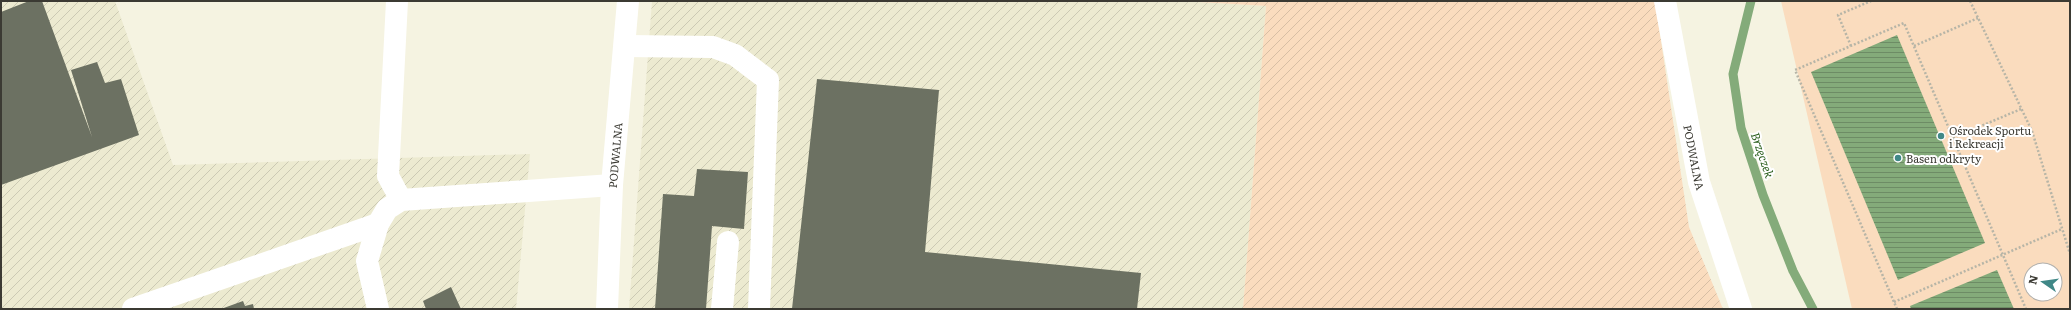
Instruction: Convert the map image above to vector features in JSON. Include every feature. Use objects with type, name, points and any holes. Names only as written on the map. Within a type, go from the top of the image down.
[{"type":"street","points":[[398,1],[388,176],[402,200]]},
{"type":"street","name":"PODWALNA","points":[[608,309],[612,185],[628,1]]},
{"type":"street","name":"PODWALNA","points":[[1665,1],[1699,182],[1741,309]]},
{"type":"street","points":[[625,46],[713,47],[735,55],[768,80],[759,309]]},
{"type":"street","points":[[378,309],[367,261],[378,224],[387,209],[402,200],[612,185]]},
{"type":"street","points":[[133,309],[378,224]]},
{"type":"street","points":[[722,309],[728,242]]},
{"type":"path","points":[[1851,46],[1838,15],[1872,1]]},
{"type":"path","points":[[1970,1],[2032,131],[2070,254]]},
{"type":"path","points":[[1914,46],[1978,18]]},
{"type":"path","points":[[1897,309],[1795,70],[1904,23],[2026,309]]},
{"type":"path","points":[[1953,138],[2021,109]]},
{"type":"path","points":[[1894,302],[2062,230]]},
{"type":"shaded area","points":[[1,1],[115,1],[173,165],[530,154],[516,309],[1,309]]},
{"type":"shaded area","points":[[652,1],[1181,1],[1266,6],[1243,309],[629,309]]},
{"type":"shaded area","points":[[1181,1],[1655,1],[1689,227],[1723,309],[1243,309],[1266,6]]},
{"type":"shaded area","name":"Ośrodek Sportu i Rekreacji","points":[[1781,1],[2070,1],[2070,309],[1852,309]]},
{"type":"shaded area","name":"Basen odkryty","points":[[1897,35],[1985,243],[1898,280],[1811,72]]},
{"type":"shaded area","points":[[1997,270],[2014,309],[1911,309],[1910,306]]},
{"type":"building","points":[[29,1],[42,1],[92,137],[71,70],[97,62],[105,83],[121,79],[139,135],[1,185],[1,12]]},
{"type":"building","points":[[817,79],[939,90],[925,252],[1141,273],[1137,309],[792,309]]},
{"type":"building","points":[[697,169],[748,172],[744,229],[712,226],[706,309],[655,309],[663,194],[694,196]]},
{"type":"building","points":[[451,287],[461,309],[426,309],[423,301]]},
{"type":"building","points":[[243,301],[245,306],[253,304],[254,309],[221,309]]},
{"type":"waterway","name":"Brzęczek","points":[[1751,1],[1733,74],[1741,128],[1763,195],[1793,271],[1813,309]]},
{"type":"place","name":"Ośrodek Sportu i Rekreacji","points":[[1941,136]]},
{"type":"place","name":"Basen odkryty","points":[[1898,158]]}]
